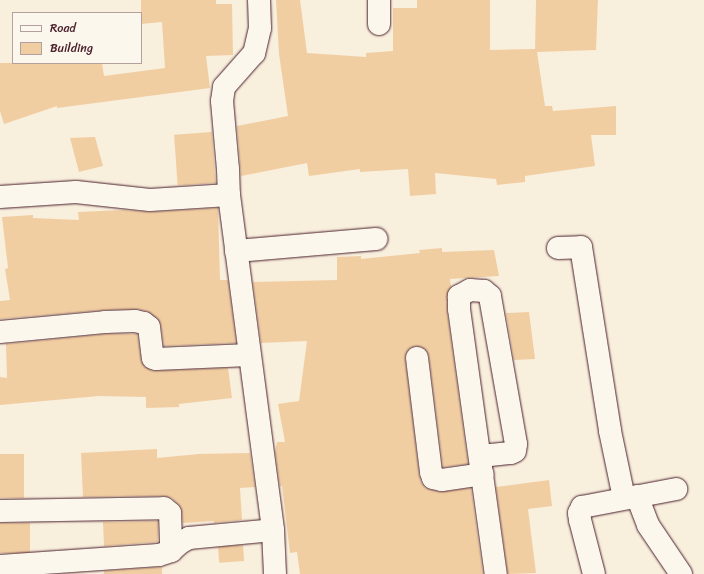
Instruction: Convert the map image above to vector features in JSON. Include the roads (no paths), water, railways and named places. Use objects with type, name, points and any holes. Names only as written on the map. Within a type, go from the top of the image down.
[{"type":"street","points":[[259,0],[260,28],[254,53],[224,87],[222,94],[229,195],[273,530],[275,574]]},
{"type":"street","points":[[379,0],[379,24]]},
{"type":"street","points":[[0,197],[76,192],[150,200],[229,195]]},
{"type":"street","points":[[236,251],[376,239]]},
{"type":"street","points":[[558,248],[581,247],[610,431],[630,497],[681,574]]},
{"type":"street","points":[[417,358],[433,478],[442,480],[482,465],[514,451],[516,444],[490,296],[484,291],[470,290],[459,296],[459,309],[482,465],[496,574]]},
{"type":"street","points":[[0,332],[105,322],[135,321],[144,323],[149,327],[153,358],[156,359],[249,355]]},
{"type":"street","points":[[594,574],[579,513],[582,508],[630,497],[676,489]]},
{"type":"street","points":[[0,510],[164,508],[170,513],[171,551]]},
{"type":"street","points":[[8,569],[159,555],[171,551],[180,543],[189,538],[273,530]]}]
